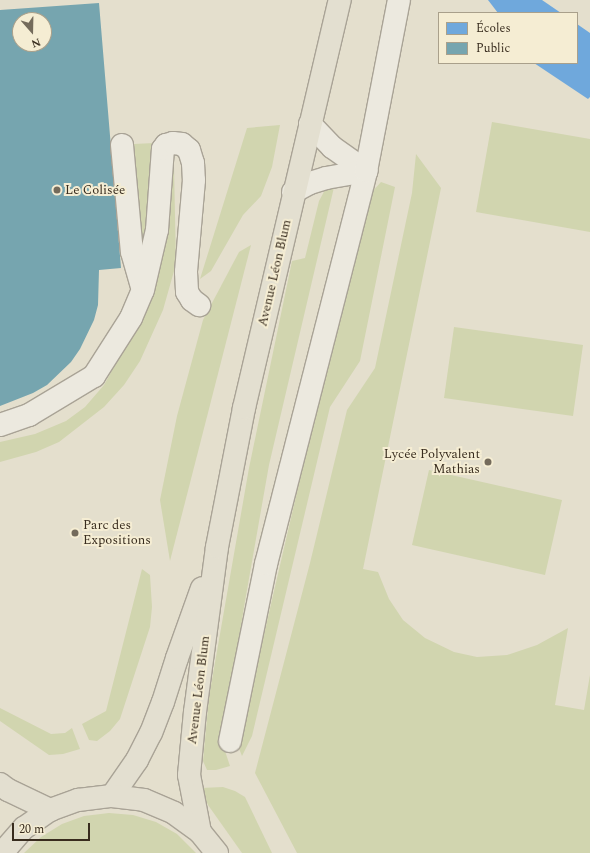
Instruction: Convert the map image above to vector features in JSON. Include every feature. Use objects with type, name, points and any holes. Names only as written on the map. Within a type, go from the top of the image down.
[{"type":"main road","name":"Avenue Léon Blum","points":[[200,832],[189,775],[195,712],[217,547],[244,408],[340,0]]},
{"type":"main road","name":"Avenue Léon Blum","points":[[112,796],[137,760],[151,733],[164,702],[177,658],[217,547]]},
{"type":"main road","points":[[0,784],[8,790],[50,810]]},
{"type":"main road","points":[[2,853],[24,828],[50,810],[78,800],[112,796],[144,800],[174,812],[200,832],[217,853]]},
{"type":"lane","points":[[230,741],[266,564],[366,171],[399,0]]},
{"type":"lane","points":[[310,124],[332,147],[366,171]]},
{"type":"lane","points":[[0,425],[30,415],[94,376],[131,318],[143,290],[157,230],[163,149],[166,145],[173,143],[182,144],[189,150],[193,163],[194,180],[186,272],[187,292],[192,300],[199,305]]},
{"type":"lane","points":[[122,145],[132,252],[143,290]]},
{"type":"lane","points":[[294,192],[310,183],[326,178],[366,171]]},
{"type":"green space","points":[[492,122],[590,139],[590,232],[476,212]]},
{"type":"green space","points":[[280,125],[272,167],[261,196],[243,215],[211,271],[200,279],[247,128]]},
{"type":"green space","points":[[154,143],[149,216],[142,240],[134,144]]},
{"type":"green space","points":[[416,154],[441,188],[363,569],[378,572],[389,599],[403,620],[425,638],[454,652],[477,657],[507,655],[537,645],[568,628],[555,705],[584,710],[590,675],[590,853],[297,853],[255,773],[310,563],[347,410],[375,368],[412,193]]},
{"type":"green space","points":[[169,158],[174,166],[176,264],[163,310],[140,361],[124,385],[104,407],[59,442],[36,452],[0,462],[0,442],[35,434],[66,421],[85,407],[104,385],[126,345]]},
{"type":"green space","points":[[381,182],[395,187],[360,361],[330,407],[252,736],[242,756],[236,741],[252,686],[342,298],[370,194]]},
{"type":"green space","points":[[335,183],[269,465],[244,607],[223,745],[230,766],[216,770],[207,770],[203,761],[209,697],[249,468],[292,261],[305,258],[319,201],[326,188]]},
{"type":"green space","points":[[251,245],[170,561],[160,500],[177,416],[203,320],[239,252]]},
{"type":"green space","points":[[454,327],[583,345],[573,416],[444,398]]},
{"type":"green space","points":[[429,470],[562,500],[545,575],[412,545]]},
{"type":"green space","points":[[142,569],[150,575],[152,607],[150,627],[120,719],[110,731],[97,741],[89,740],[82,724],[106,711]]},
{"type":"green space","points":[[0,708],[51,734],[65,733],[72,728],[80,749],[63,754],[49,755],[0,721]]},
{"type":"green space","points":[[223,787],[235,791],[245,797],[272,853],[242,853],[208,805],[201,788]]},
{"type":"green space","points":[[109,813],[133,815],[156,822],[177,834],[196,853],[24,853],[41,837],[62,824],[84,816]]},
{"type":"building: Écoles","points":[[488,0],[542,0],[560,12],[497,12]]},
{"type":"building: Écoles","points":[[578,25],[590,33],[590,97],[588,99],[536,64],[578,64]]},
{"type":"building: Public","name":"Le Colisée","points":[[99,3],[121,268],[99,270],[98,305],[94,320],[80,349],[71,362],[47,385],[33,393],[0,406],[0,10]]},
{"type":"place","name":"Le Colisée","points":[[57,190]]},
{"type":"place","name":"Lycée Polyvalent Mathias","points":[[488,462]]},
{"type":"place","name":"Parc des Expositions","points":[[75,533]]}]
